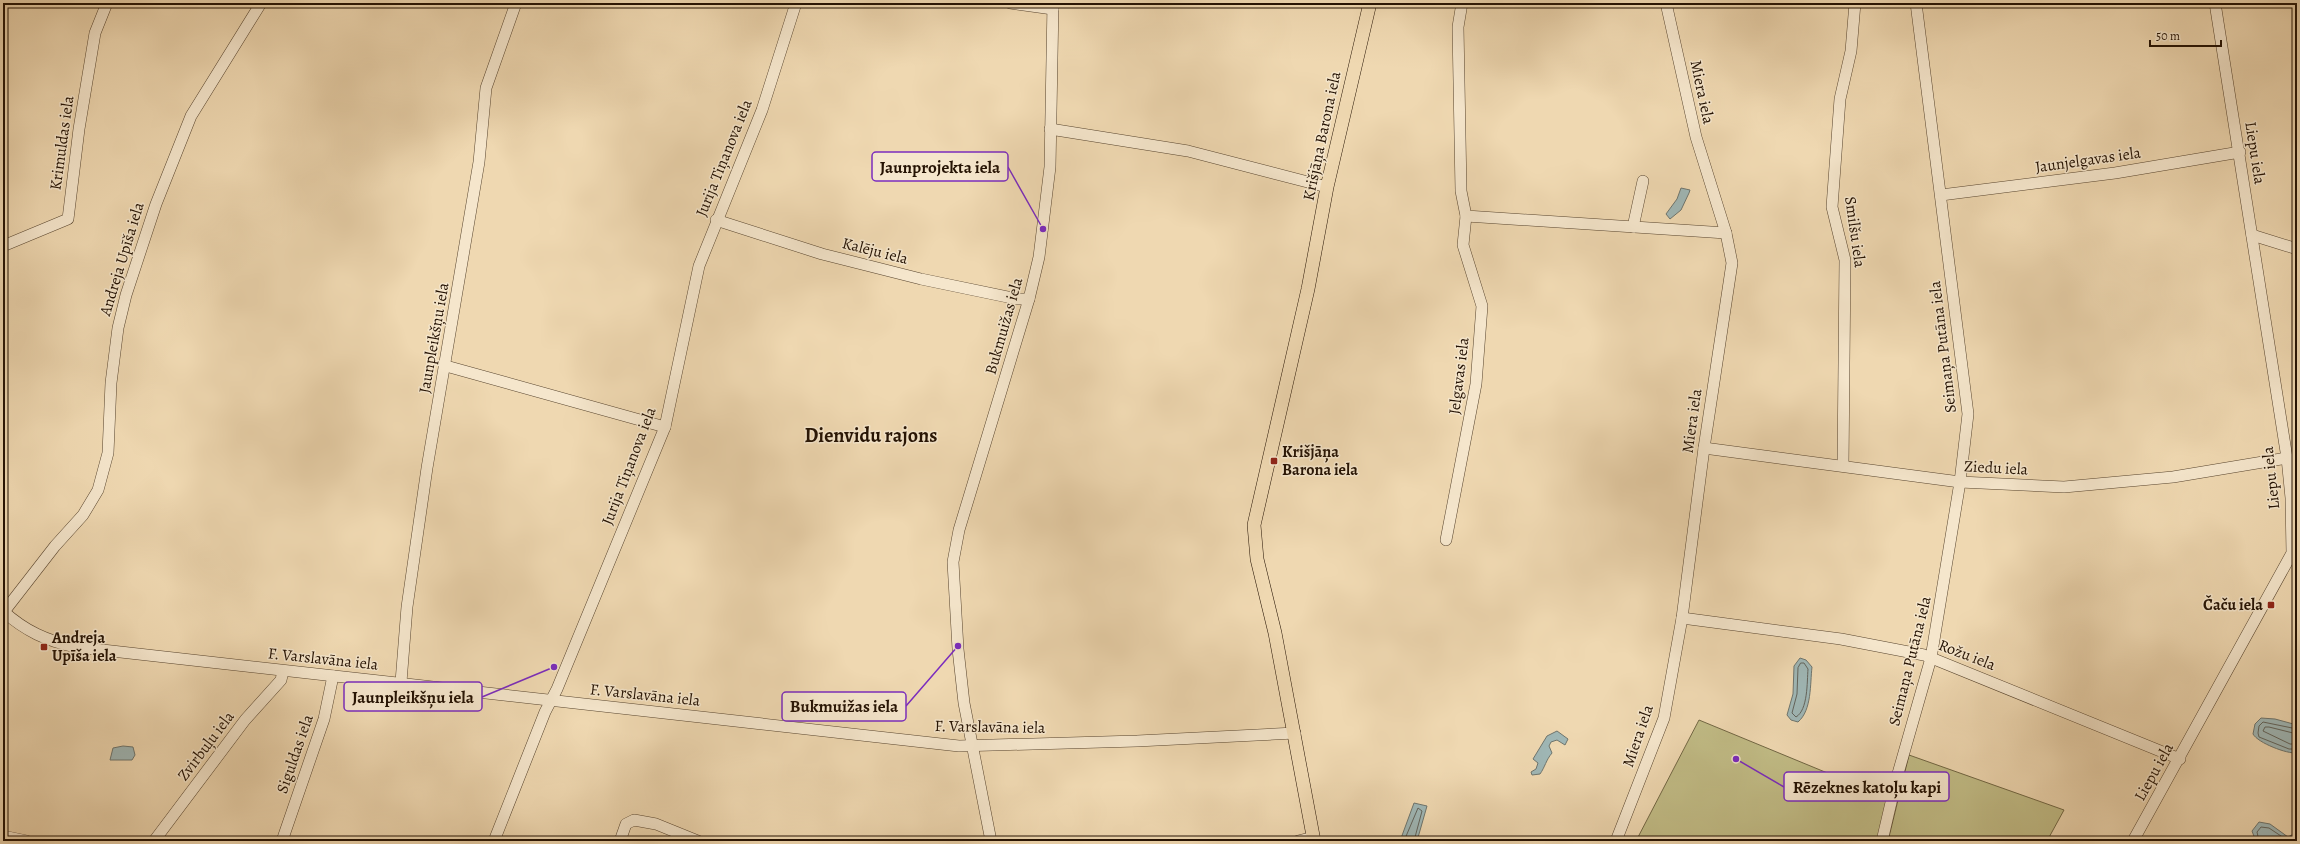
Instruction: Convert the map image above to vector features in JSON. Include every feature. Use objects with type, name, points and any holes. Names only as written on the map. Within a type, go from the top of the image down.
[{"type":"main road","name":"Krišjāņa Barona iela","points":[[1314,839],[1275,633],[1259,571],[1254,533],[1265,474],[1308,289],[1327,187],[1370,3]]},
{"type":"street","name":"Krimuldas iela","points":[[3,246],[68,219],[79,129],[95,33],[107,3]]},
{"type":"street","name":"Andreja Upīša iela","points":[[3,612],[55,546],[83,515],[98,490],[108,453],[111,383],[118,328],[126,295],[156,204],[191,116],[261,3]]},
{"type":"street","name":"Jaunpleikšņu iela","points":[[401,682],[407,607],[427,468],[446,366],[479,162],[486,88],[516,3]]},
{"type":"street","name":"Jurija Tiņanova iela","points":[[494,841],[545,712],[665,426],[693,289],[716,220],[762,110],[796,3]]},
{"type":"street","points":[[1010,3],[1053,6]]},
{"type":"street","name":"Jelgavas iela","points":[[1446,540],[1476,384],[1482,306],[1463,245],[1466,216],[1461,191],[1458,27],[1462,3]]},
{"type":"street","name":"Miera iela","points":[[1616,841],[1664,718],[1682,618],[1704,448],[1732,263],[1726,233],[1696,138],[1666,3]]},
{"type":"street","name":"Smilšu iela","points":[[1843,466],[1845,260],[1832,207],[1840,99],[1850,51],[1855,3]]},
{"type":"street","name":"Seimaņa Putāna iela","points":[[1882,841],[1897,777],[1931,658],[1960,482],[1968,414],[1916,3]]},
{"type":"street","name":"Liepu iela","points":[[2133,841],[2295,558],[2287,458],[2240,152],[2215,3]]},
{"type":"street","name":"Bukmuižas iela","points":[[991,841],[964,703],[958,649],[954,562],[959,530],[1029,299],[1039,258],[1050,167],[1053,6]]},
{"type":"street","points":[[1050,129],[1188,151],[1327,187]]},
{"type":"street","name":"Jaunjelgavas iela","points":[[1941,195],[2115,173],[2240,152]]},
{"type":"street","points":[[1633,227],[1643,181]]},
{"type":"street","points":[[1466,216],[1726,233]]},
{"type":"street","name":"Kalēju iela","points":[[716,220],[837,258],[921,279],[1017,298],[1029,299]]},
{"type":"street","points":[[2252,235],[2297,250]]},
{"type":"street","points":[[446,366],[665,426]]},
{"type":"street","name":"Ziedu iela","points":[[1704,448],[1960,482],[2064,487],[2173,477],[2287,458]]},
{"type":"street","name":"F. Varslavāna iela","points":[[3,612],[27,630],[42,638],[60,644],[283,671],[401,682],[551,700],[973,746],[1295,733]]},
{"type":"street","name":"Rožu iela","points":[[1682,618],[1842,639],[1931,658],[2180,759]]},
{"type":"street","name":"Zvirbuļu iela","points":[[154,841],[245,720],[280,680],[283,671]]},
{"type":"street","name":"Siguldas iela","points":[[282,841],[324,719],[333,676]]},
{"type":"street","points":[[620,841],[626,824],[634,820],[656,824],[698,841]]},
{"type":"street","points":[[3,836],[27,841]]},
{"type":"street","points":[[1298,841],[1314,839]]},
{"type":"shaded area","points":[[1699,720],[1888,798],[1880,841],[1636,841]]},
{"type":"shaded area","points":[[1909,755],[2064,810],[2047,841],[1888,841]]},
{"type":"water","points":[[1681,188],[1690,190],[1681,210],[1670,219],[1666,214],[1677,199]]},
{"type":"water","points":[[1800,658],[1806,660],[1812,667],[1808,704],[1803,717],[1798,722],[1791,720],[1787,715],[1793,694],[1794,666]]},
{"type":"water","points":[[2261,718],[2275,719],[2297,725],[2297,753],[2287,752],[2273,747],[2256,737],[2253,734],[2255,724]]},
{"type":"water","points":[[1557,731],[1568,739],[1565,745],[1557,740],[1551,742],[1549,746],[1552,753],[1542,771],[1540,774],[1532,775],[1531,772],[1536,769],[1538,763],[1533,759],[1547,736]]},
{"type":"water","points":[[123,746],[133,747],[135,755],[132,760],[110,760],[113,748]]},
{"type":"water","points":[[1414,803],[1427,806],[1417,841],[1400,841]]},
{"type":"water","points":[[2259,822],[2270,824],[2288,837],[2297,832],[2297,841],[2255,839],[2252,831]]},
{"type":"place","name":"Jaunprojekta iela","points":[[1043,229]]},
{"type":"place","name":"Krišjāņa Barona iela","points":[[1274,461]]},
{"type":"place","name":"Čaču iela","points":[[2271,605]]},
{"type":"place","name":"Bukmuižas iela","points":[[958,646]]},
{"type":"place","name":"Andreja Upīša iela","points":[[44,647]]},
{"type":"place","name":"Jaunpleikšņu iela","points":[[554,667]]},
{"type":"place","name":"Rēzeknes katoļu kapi","points":[[1736,759]]},
{"type":"district","name":"Dienvidu rajons","points":[[871,435]]}]
